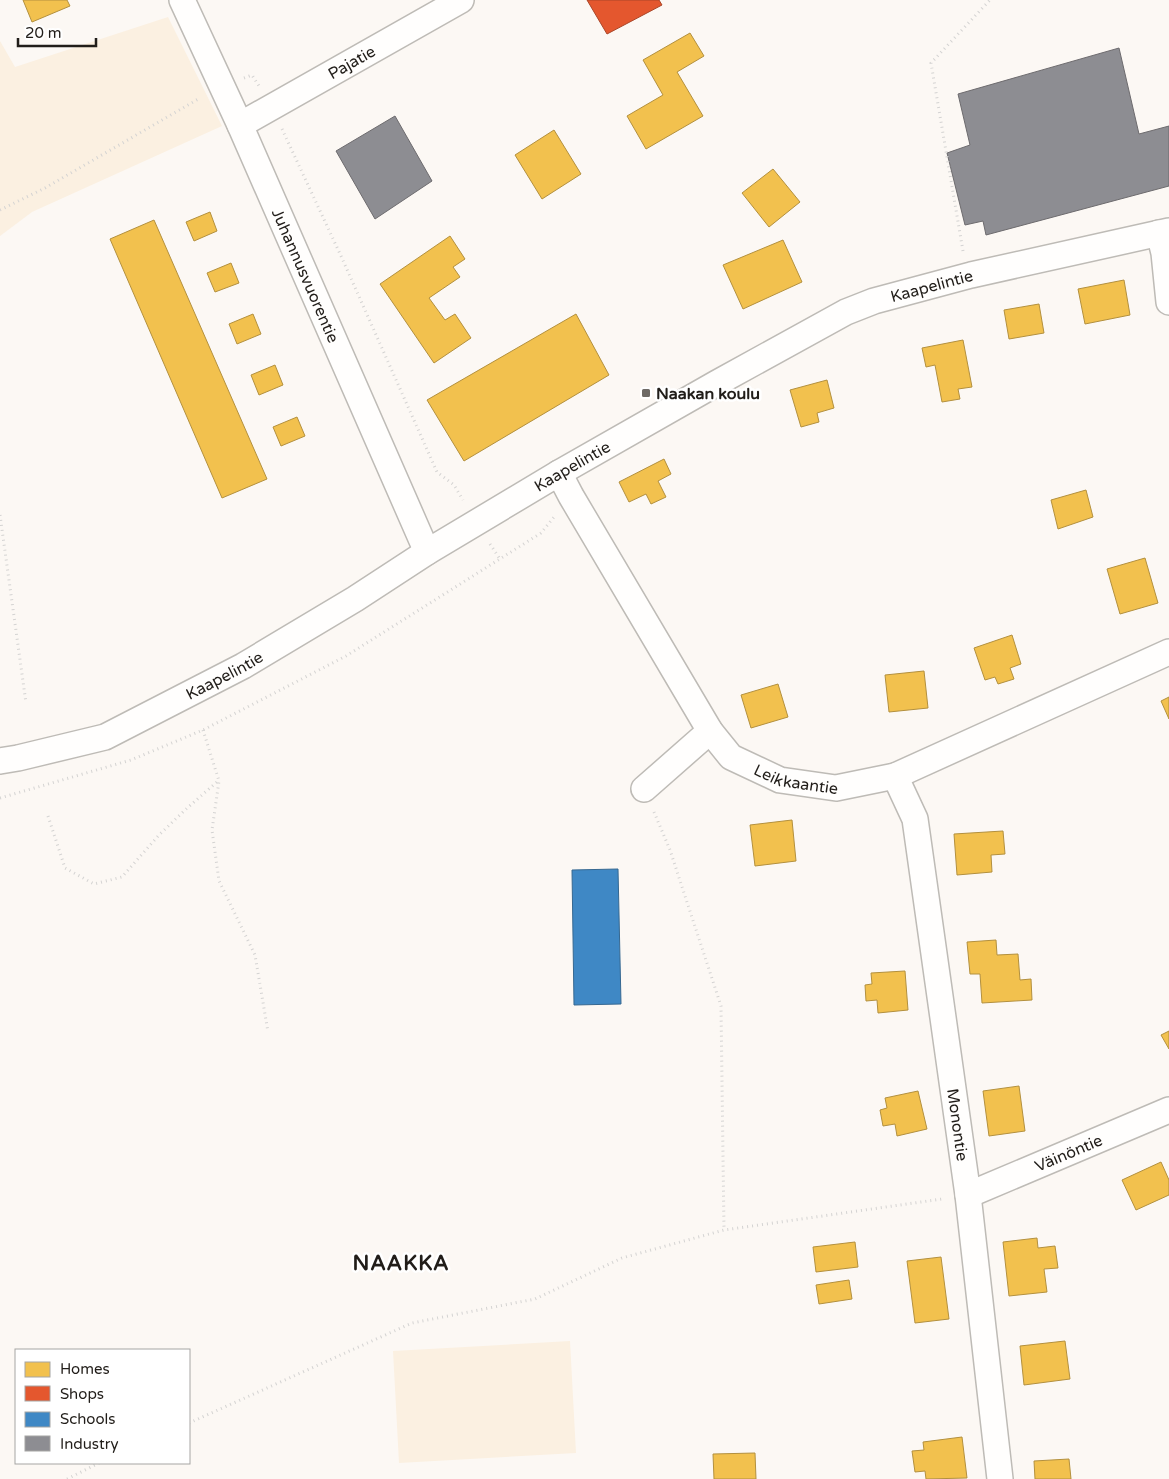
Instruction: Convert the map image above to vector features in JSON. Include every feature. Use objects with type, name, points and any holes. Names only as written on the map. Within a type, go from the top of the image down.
[{"type":"street","name":"Juhannusvuorentie","points":[[182,0],[240,125],[427,552]]},
{"type":"street","name":"Pajatie","points":[[240,125],[462,0]]},
{"type":"street","name":"Kaapelintie","points":[[0,761],[105,737],[243,666],[355,600],[427,552],[559,473],[846,312],[874,301],[972,275],[1164,232]]},
{"type":"street","points":[[1164,232],[1169,302]]},
{"type":"street","name":"Leikkaantie","points":[[559,473],[710,731],[731,757],[780,780],[836,788],[895,776],[1169,652]]},
{"type":"street","points":[[644,789],[710,731]]},
{"type":"street","name":"Monontie","points":[[895,776],[915,819],[968,1195],[1000,1479]]},
{"type":"street","name":"Väinöntie","points":[[968,1195],[1169,1110]]},
{"type":"path","points":[[972,275],[964,256],[931,63],[990,0]]},
{"type":"path","points":[[0,210],[45,188],[222,86],[252,75],[272,107],[437,472],[454,485],[500,559]]},
{"type":"path","points":[[0,798],[131,760],[203,730],[346,656],[541,533],[571,496]]},
{"type":"path","points":[[0,515],[26,703]]},
{"type":"path","points":[[203,730],[219,781],[212,830],[220,881],[255,955],[268,1032]]},
{"type":"path","points":[[48,816],[65,868],[94,884],[122,877],[159,835],[219,781]]},
{"type":"path","points":[[644,789],[670,850],[721,1006],[724,1230]]},
{"type":"path","points":[[190,1423],[412,1323],[535,1299],[622,1258],[724,1230],[968,1195]]},
{"type":"path","points":[[67,1479],[97,1464]]},
{"type":"shaded area","points":[[168,17],[222,126],[32,212],[0,236],[0,41],[15,67]]},
{"type":"shaded area","points":[[570,1341],[576,1453],[399,1463],[393,1351]]},
{"type":"building: Homes","points":[[23,0],[67,0],[70,6],[32,22]]},
{"type":"building: Homes","points":[[690,33],[704,56],[677,72],[703,116],[646,149],[627,116],[663,95],[643,60]]},
{"type":"building: Homes","points":[[554,130],[581,174],[542,199],[515,155]]},
{"type":"building: Homes","points":[[773,169],[800,202],[769,227],[742,193]]},
{"type":"building: Homes","points":[[210,212],[217,231],[194,241],[186,222]]},
{"type":"building: Homes","points":[[154,220],[267,479],[222,498],[110,239]]},
{"type":"building: Homes","points":[[450,236],[465,259],[453,267],[460,277],[429,298],[445,320],[455,314],[471,338],[434,363],[380,284]]},
{"type":"building: Homes","points":[[783,240],[802,282],[743,309],[723,265]]},
{"type":"building: Homes","points":[[231,263],[239,283],[215,292],[207,273]]},
{"type":"building: Homes","points":[[1124,280],[1130,315],[1085,324],[1078,289]]},
{"type":"building: Homes","points":[[1039,304],[1044,333],[1009,339],[1004,310]]},
{"type":"building: Homes","points":[[253,314],[261,334],[237,344],[229,324]]},
{"type":"building: Homes","points":[[576,314],[609,375],[464,461],[427,400]]},
{"type":"building: Homes","points":[[963,340],[972,387],[958,389],[960,399],[942,402],[935,365],[926,367],[922,348]]},
{"type":"building: Homes","points":[[275,365],[283,385],[259,395],[251,375]]},
{"type":"building: Homes","points":[[827,380],[834,408],[817,413],[819,422],[801,427],[790,390]]},
{"type":"building: Homes","points":[[297,417],[305,436],[281,446],[273,427]]},
{"type":"building: Homes","points":[[664,459],[671,474],[658,481],[666,497],[651,504],[646,494],[629,502],[619,482]]},
{"type":"building: Homes","points":[[1086,490],[1093,517],[1058,529],[1051,500]]},
{"type":"building: Homes","points":[[1145,558],[1158,603],[1120,614],[1107,569]]},
{"type":"building: Homes","points":[[1012,635],[1021,664],[1010,668],[1014,679],[998,684],[995,677],[985,680],[974,648]]},
{"type":"building: Homes","points":[[924,671],[928,708],[889,712],[885,675]]},
{"type":"building: Homes","points":[[778,684],[788,717],[751,728],[741,695]]},
{"type":"building: Homes","points":[[1169,697],[1169,719],[1161,701]]},
{"type":"building: Homes","points":[[792,820],[796,861],[755,866],[750,825]]},
{"type":"building: Homes","points":[[1003,831],[1005,854],[991,855],[992,872],[957,875],[954,834]]},
{"type":"building: Homes","points":[[996,940],[997,955],[1018,954],[1020,980],[1031,979],[1032,1000],[982,1003],[980,974],[970,974],[967,942]]},
{"type":"building: Homes","points":[[905,971],[908,1010],[878,1013],[877,1000],[866,1001],[865,985],[872,984],[871,973]]},
{"type":"building: Homes","points":[[1169,1031],[1169,1049],[1161,1035]]},
{"type":"building: Homes","points":[[1019,1086],[1025,1131],[989,1136],[983,1091]]},
{"type":"building: Homes","points":[[918,1091],[927,1129],[897,1136],[895,1124],[883,1126],[880,1110],[887,1108],[885,1098]]},
{"type":"building: Homes","points":[[1161,1162],[1169,1180],[1169,1195],[1136,1210],[1122,1180]]},
{"type":"building: Homes","points":[[1037,1238],[1038,1248],[1055,1246],[1058,1268],[1044,1269],[1047,1292],[1009,1296],[1003,1242]]},
{"type":"building: Homes","points":[[855,1242],[858,1267],[816,1272],[813,1247]]},
{"type":"building: Homes","points":[[941,1257],[949,1319],[915,1323],[907,1261]]},
{"type":"building: Homes","points":[[849,1280],[852,1299],[819,1304],[816,1285]]},
{"type":"building: Homes","points":[[1065,1341],[1070,1379],[1024,1385],[1020,1346]]},
{"type":"building: Homes","points":[[962,1437],[967,1478],[926,1479],[925,1471],[915,1472],[912,1451],[924,1450],[923,1442]]},
{"type":"building: Homes","points":[[755,1453],[756,1479],[714,1479],[713,1454]]},
{"type":"building: Homes","points":[[1069,1459],[1071,1479],[1035,1479],[1034,1461]]},
{"type":"building: Shops","points":[[587,0],[659,0],[662,5],[607,34]]},
{"type":"building: Schools","points":[[618,869],[621,1004],[574,1005],[572,870]]},
{"type":"building: Industry","points":[[1119,48],[1139,134],[1169,126],[1169,186],[986,235],[983,221],[965,225],[947,153],[970,145],[958,94]]},
{"type":"building: Industry","points":[[395,116],[432,181],[375,219],[336,151]]},
{"type":"place","name":"Naakan koulu","points":[[646,393]]},
{"type":"district","name":"NAAKKA","points":[[401,1263]]}]
